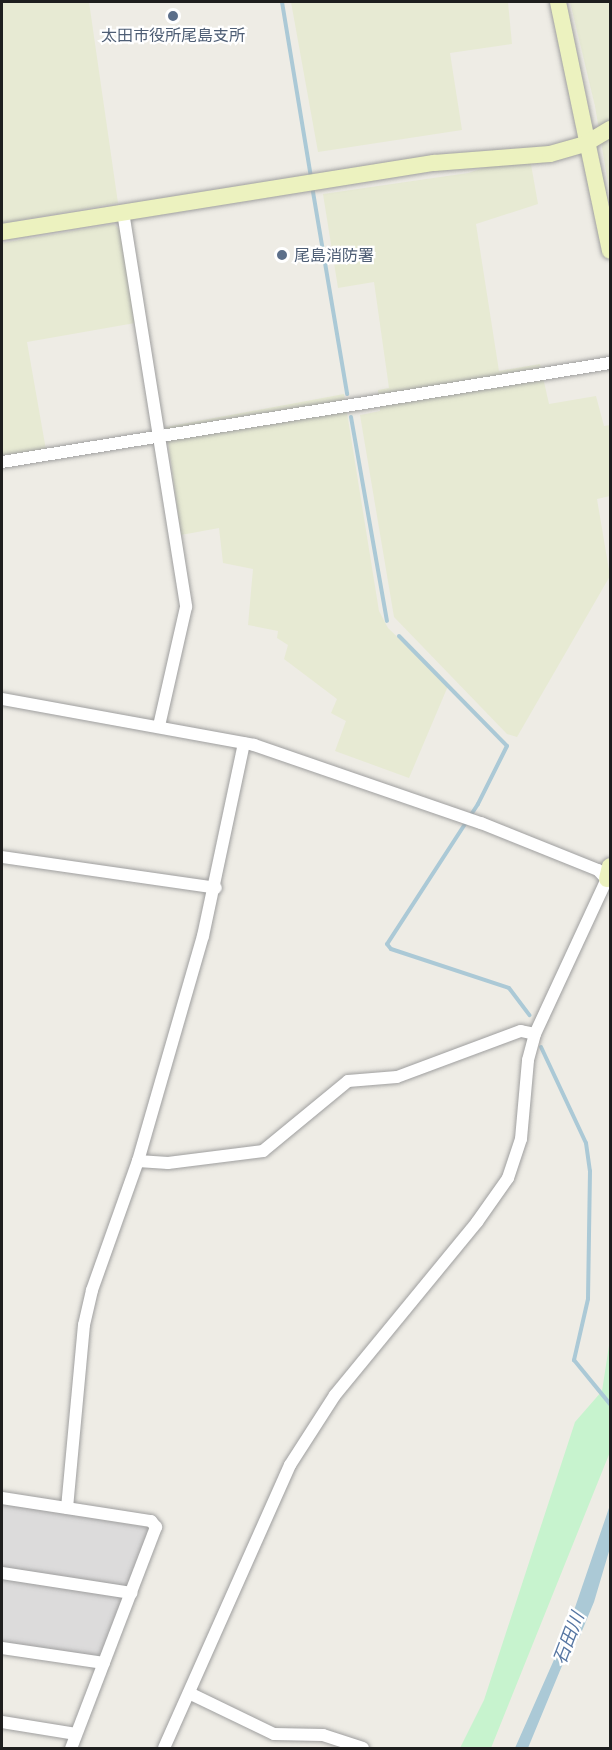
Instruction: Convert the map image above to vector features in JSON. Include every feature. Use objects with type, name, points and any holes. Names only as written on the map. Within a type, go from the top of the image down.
[{"type":"street","points":[[558,2],[585,144],[608,226],[610,250]]},
{"type":"street","points":[[2,232],[434,163],[550,154],[585,144],[610,129]]},
{"type":"street","points":[[123,212],[186,607],[159,726]]},
{"type":"street","points":[[2,462],[610,363]]},
{"type":"street","points":[[2,699],[244,743],[475,821],[609,876],[535,1034],[528,1060],[521,1139],[508,1178],[483,1214],[335,1395],[306,1439],[282,1481],[164,1749]]},
{"type":"street","points":[[67,1508],[84,1325],[92,1290],[138,1161],[216,888],[244,743]]},
{"type":"street","points":[[2,857],[216,888]]},
{"type":"street","points":[[138,1161],[168,1163],[263,1151],[348,1081],[397,1077],[521,1031],[535,1034]]},
{"type":"street","points":[[2,1498],[155,1524],[156,1531],[71,1749]]},
{"type":"street","points":[[2,1573],[131,1593]]},
{"type":"street","points":[[2,1648],[104,1664]]},
{"type":"street","points":[[189,1693],[274,1734],[323,1735],[363,1749]]},
{"type":"street","points":[[2,1722],[76,1734]]},
{"type":"shaded area","points":[[2,1504],[147,1527],[150,1533],[102,1653],[96,1657],[2,1643]]},
{"type":"green space","points":[[2,2],[89,2],[118,203],[2,223]]},
{"type":"green space","points":[[291,2],[508,2],[512,44],[450,53],[462,130],[318,152]]},
{"type":"green space","points":[[570,2],[610,2],[610,195],[595,106]]},
{"type":"green space","points":[[529,153],[538,204],[476,224],[499,371],[540,364],[549,404],[596,396],[604,426],[610,425],[610,496],[597,499],[610,576],[517,737],[507,734],[394,617],[360,415],[380,411],[378,390],[389,388],[374,282],[338,288],[323,194],[468,173]]},
{"type":"green space","points":[[114,224],[120,230],[135,323],[27,342],[46,450],[2,455],[2,243]]},
{"type":"green space","points":[[344,394],[379,611],[388,628],[448,686],[409,778],[335,751],[346,721],[331,713],[337,699],[284,659],[288,645],[277,638],[278,631],[248,625],[253,569],[223,563],[219,528],[181,535],[166,427]]},
{"type":"green space","points":[[610,1339],[610,1452],[491,1748],[460,1748],[484,1700],[575,1422],[602,1391]]},
{"type":"water","name":"石田川","points":[[610,1505],[610,1548],[594,1602],[579,1638],[571,1644],[528,1748],[515,1748],[568,1628]]},
{"type":"waterway","points":[[282,2],[311,178]]},
{"type":"waterway","points":[[312,186],[347,394]]},
{"type":"waterway","points":[[351,417],[387,621]]},
{"type":"waterway","points":[[399,636],[507,746],[478,804],[387,944],[391,949],[509,988],[529,1015]]},
{"type":"waterway","points":[[541,1047],[586,1143],[590,1171],[588,1299],[574,1360],[610,1404]]},
{"type":"place","name":"太田市役所尾島支所","points":[[173,16]]},
{"type":"place","name":"尾島消防署","points":[[282,255]]}]
